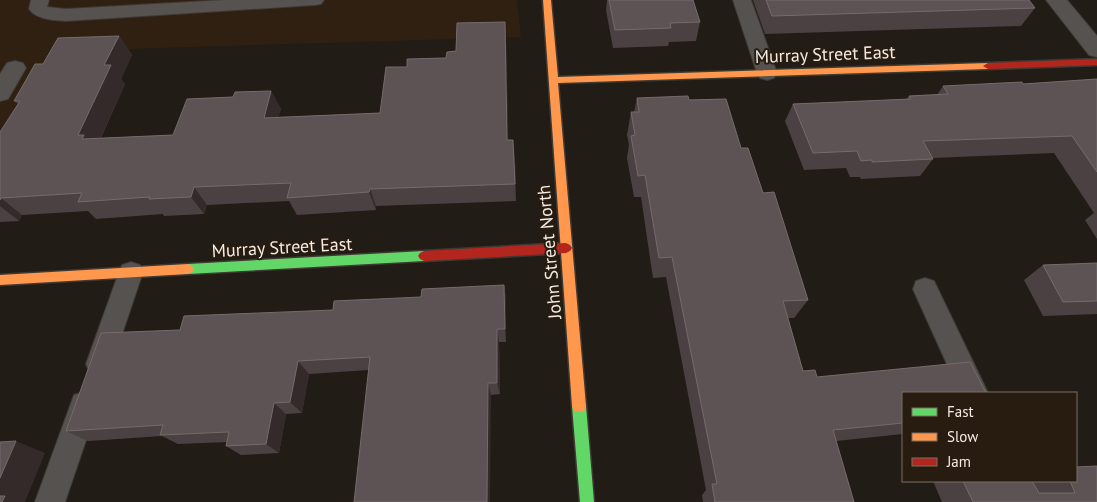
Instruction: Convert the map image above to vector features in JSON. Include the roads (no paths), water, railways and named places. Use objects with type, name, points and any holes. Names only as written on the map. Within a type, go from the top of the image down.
[{"type":"street","name":"John Street North","points":[[548,0],[587,502]]},
{"type":"street","points":[[1056,0],[1097,50]]},
{"type":"street","name":"Murray Street East","points":[[553,80],[1097,62]]},
{"type":"street","points":[[0,93],[15,68]]},
{"type":"street","name":"Murray Street East","points":[[0,280],[566,248]]},
{"type":"lane","points":[[40,0],[38,9],[49,14],[66,16],[315,0]]},
{"type":"lane","points":[[742,0],[767,73]]},
{"type":"lane","points":[[50,502],[131,272]]},
{"type":"lane","points":[[925,289],[974,392]]}]
